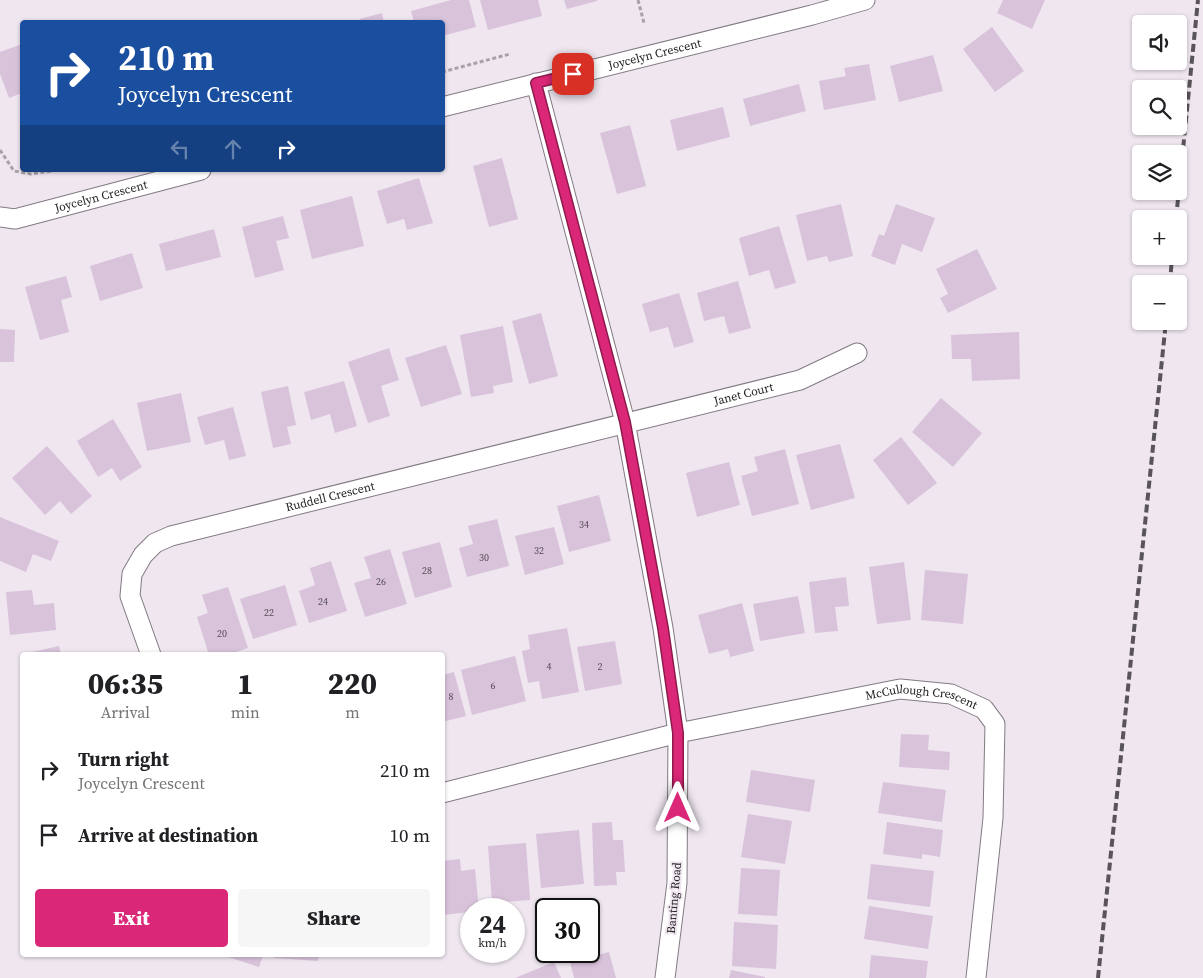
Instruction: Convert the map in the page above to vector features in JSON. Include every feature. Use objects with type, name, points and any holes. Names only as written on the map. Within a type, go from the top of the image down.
[{"type":"street","name":"Joycelyn Crescent","points":[[445,106],[812,15],[865,0]]},
{"type":"street","name":"Banting Road","points":[[536,83],[625,422],[663,628],[678,733],[677,883],[664,978]]},
{"type":"street","name":"Joycelyn Crescent","points":[[0,217],[14,219],[193,172]]},
{"type":"street","name":"Janet Court","points":[[625,422],[800,380],[857,353]]},
{"type":"street","name":"Ruddell Crescent","points":[[150,652],[130,596],[132,574],[142,555],[155,543],[181,534],[625,422]]},
{"type":"street","name":"McCullough Crescent","points":[[678,733],[900,689],[951,694],[984,709],[995,724],[993,818],[976,978]]},
{"type":"street","points":[[445,792],[678,733]]},
{"type":"path","points":[[638,0],[644,23]]},
{"type":"path","points":[[445,71],[510,54]]},
{"type":"path","points":[[0,150],[14,171],[31,174],[44,172]]},
{"type":"building","points":[[451,0],[469,0],[476,27],[445,35],[445,20],[413,20],[411,11]]},
{"type":"building","points":[[480,0],[538,0],[542,16],[488,30]]},
{"type":"building","points":[[564,0],[597,0],[597,1],[567,9]]},
{"type":"building","points":[[1003,0],[1045,0],[1032,29],[997,13]]},
{"type":"building","points":[[382,13],[384,20],[360,20]]},
{"type":"building","points":[[992,27],[1024,71],[995,92],[963,49]]},
{"type":"building","points":[[20,45],[20,94],[9,98],[0,74],[0,52]]},
{"type":"building","points":[[933,55],[943,91],[899,102],[890,66]]},
{"type":"building","points":[[869,64],[876,100],[824,110],[819,81],[846,76],[844,68]]},
{"type":"building","points":[[799,84],[806,111],[750,126],[743,99]]},
{"type":"building","points":[[723,107],[730,137],[677,151],[670,120]]},
{"type":"building","points":[[630,125],[646,186],[617,194],[600,133]]},
{"type":"building","points":[[502,158],[518,219],[489,227],[473,166]]},
{"type":"building","points":[[419,178],[433,223],[407,230],[404,219],[387,224],[377,191]]},
{"type":"building","points":[[352,196],[364,246],[312,259],[300,210]]},
{"type":"building","points":[[841,204],[853,256],[829,262],[827,256],[807,261],[796,215]]},
{"type":"building","points":[[896,204],[935,218],[922,252],[902,244],[895,265],[871,256],[879,234],[884,236]]},
{"type":"building","points":[[283,216],[289,238],[276,241],[284,270],[255,278],[242,227]]},
{"type":"building","points":[[779,226],[796,283],[775,289],[769,270],[749,276],[739,238]]},
{"type":"building","points":[[214,229],[221,257],[166,271],[159,244]]},
{"type":"building","points":[[977,249],[997,289],[948,313],[940,298],[948,294],[936,269]]},
{"type":"building","points":[[132,253],[143,288],[100,301],[90,266]]},
{"type":"building","points":[[66,276],[72,297],[61,300],[69,332],[40,340],[25,287]]},
{"type":"building","points":[[738,281],[751,328],[729,334],[724,316],[704,321],[697,293]]},
{"type":"building","points":[[679,293],[694,342],[674,348],[668,327],[650,332],[642,304]]},
{"type":"building","points":[[541,313],[558,376],[529,384],[512,321]]},
{"type":"building","points":[[503,326],[513,382],[493,386],[494,393],[471,397],[460,335]]},
{"type":"building","points":[[0,329],[15,330],[14,362],[0,362]]},
{"type":"building","points":[[1019,332],[1020,379],[972,381],[971,359],[952,359],[951,335]]},
{"type":"building","points":[[446,345],[462,394],[421,407],[405,358]]},
{"type":"building","points":[[389,348],[399,380],[381,386],[390,416],[368,423],[348,362]]},
{"type":"building","points":[[344,381],[357,426],[335,433],[330,414],[311,420],[304,392]]},
{"type":"building","points":[[288,386],[296,425],[287,427],[291,444],[273,448],[261,392]]},
{"type":"building","points":[[181,393],[191,442],[147,451],[137,403]]},
{"type":"building","points":[[941,398],[982,433],[953,467],[912,432]]},
{"type":"building","points":[[233,407],[246,456],[229,460],[224,440],[205,445],[197,417]]},
{"type":"building","points":[[113,419],[142,467],[120,481],[112,468],[98,477],[77,441]]},
{"type":"building","points":[[901,437],[937,483],[908,505],[873,460]]},
{"type":"building","points":[[840,444],[855,498],[811,510],[796,455]]},
{"type":"building","points":[[47,446],[92,496],[71,514],[60,501],[45,515],[12,478]]},
{"type":"building","points":[[785,449],[799,504],[752,516],[741,476],[758,471],[754,457]]},
{"type":"building","points":[[729,462],[740,505],[697,517],[686,473]]},
{"type":"building","points":[[599,495],[611,541],[569,552],[557,506]]},
{"type":"building","points":[[0,517],[59,541],[51,561],[33,554],[26,572],[0,561]]},
{"type":"building","points":[[497,519],[509,566],[467,577],[459,548],[473,544],[468,526]]},
{"type":"building","points":[[554,527],[564,564],[525,575],[515,536]]},
{"type":"building","points":[[440,542],[452,587],[415,598],[402,552]]},
{"type":"building","points":[[390,549],[407,604],[365,617],[354,583],[371,578],[364,557]]},
{"type":"building","points":[[331,561],[347,611],[309,623],[299,591],[315,585],[310,568]]},
{"type":"building","points":[[904,562],[911,620],[877,624],[869,567]]},
{"type":"building","points":[[925,570],[968,574],[963,624],[921,620]]},
{"type":"building","points":[[846,577],[849,606],[835,607],[838,631],[815,633],[809,582]]},
{"type":"building","points":[[285,585],[297,625],[253,639],[240,599]]},
{"type":"building","points":[[228,587],[248,648],[236,652],[208,652],[197,617],[208,613],[202,595]]},
{"type":"building","points":[[32,590],[34,605],[54,603],[56,630],[10,635],[6,592]]},
{"type":"building","points":[[798,596],[805,633],[760,641],[753,604]]},
{"type":"building","points":[[742,603],[754,651],[730,657],[728,649],[709,654],[698,615]]},
{"type":"building","points":[[567,628],[579,692],[542,699],[539,681],[528,683],[522,651],[530,649],[528,635]]},
{"type":"building","points":[[615,641],[622,684],[585,691],[577,647]]},
{"type":"building","points":[[59,646],[60,652],[32,652]]},
{"type":"building","points":[[515,656],[526,701],[472,715],[461,670]]},
{"type":"building","points":[[454,672],[466,716],[445,721],[445,674]]},
{"type":"building","points":[[901,734],[929,735],[928,750],[950,752],[949,770],[899,767]]},
{"type":"building","points":[[751,770],[815,780],[810,812],[746,802]]},
{"type":"building","points":[[883,782],[946,790],[942,822],[878,813]]},
{"type":"building","points":[[748,814],[792,821],[785,864],[741,857]]},
{"type":"building","points":[[612,822],[613,840],[623,840],[625,872],[616,872],[617,885],[594,886],[592,823]]},
{"type":"building","points":[[887,822],[943,830],[940,857],[922,854],[922,859],[883,854]]},
{"type":"building","points":[[579,830],[584,884],[541,888],[536,834]]},
{"type":"building","points":[[526,843],[530,900],[525,900],[525,898],[492,898],[488,846]]},
{"type":"building","points":[[460,859],[461,871],[475,869],[478,898],[460,898],[460,913],[445,915],[445,861]]},
{"type":"building","points":[[871,864],[934,871],[930,907],[867,899]]},
{"type":"building","points":[[741,868],[780,870],[777,916],[738,914]]},
{"type":"building","points":[[869,906],[933,916],[928,949],[864,939]]},
{"type":"building","points":[[734,922],[778,925],[776,969],[732,966]]},
{"type":"building","points":[[609,952],[616,978],[574,978],[570,963],[600,963],[600,954]]},
{"type":"building","points":[[871,955],[928,961],[926,978],[869,978]]},
{"type":"building","points":[[228,957],[262,957],[259,967]]},
{"type":"building","points":[[274,957],[319,957],[318,961]]},
{"type":"building","points":[[554,963],[561,978],[515,978]]},
{"type":"building","points":[[731,970],[765,977],[765,978],[729,978]]},
{"type":"railway","points":[[1177,210],[1198,0]]},
{"type":"railway","points":[[1171,265],[1171,275]]},
{"type":"railway","points":[[1098,978],[1165,330]]},
{"type":"route","points":[[573,74],[536,83],[625,422],[663,628],[678,733],[678,808]]}]
